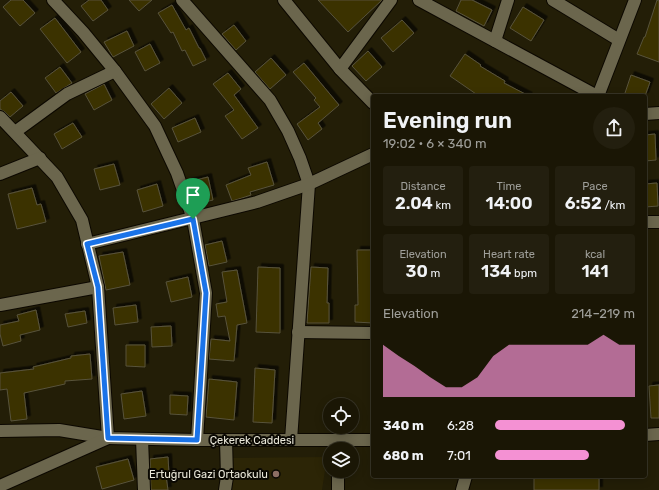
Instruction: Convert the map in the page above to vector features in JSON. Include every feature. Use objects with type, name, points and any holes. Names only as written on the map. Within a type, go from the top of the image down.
[{"type":"street","points":[[52,0],[83,32],[115,71],[155,126],[177,173],[193,219],[206,293],[197,440]]},
{"type":"street","points":[[182,0],[270,100],[288,131],[309,184],[290,440]]},
{"type":"street","points":[[284,0],[340,69],[371,100]]},
{"type":"street","points":[[340,69],[391,0]]},
{"type":"street","points":[[419,0],[593,94]]},
{"type":"street","points":[[495,41],[508,0]]},
{"type":"street","points":[[553,0],[619,40]]},
{"type":"street","points":[[598,94],[635,0]]},
{"type":"street","points":[[15,132],[67,94],[115,71]]},
{"type":"street","points":[[647,114],[659,113]]},
{"type":"street","points":[[0,117],[57,177],[82,220],[98,287],[108,438],[14,485],[0,486]]},
{"type":"street","points":[[87,244],[257,202],[309,184],[371,155]]},
{"type":"street","points":[[0,174],[40,158]]},
{"type":"street","points":[[647,222],[659,222]]},
{"type":"street","points":[[0,305],[98,287]]},
{"type":"street","points":[[298,332],[371,333]]},
{"type":"street","name":"Çekerek Caddesi","points":[[0,431],[59,430],[108,438],[290,440],[323,443]]},
{"type":"street","points":[[647,435],[659,434]]},
{"type":"street","points":[[142,439],[144,490]]},
{"type":"street","points":[[225,490],[227,477],[226,440]]},
{"type":"street","name":"Çekerek Caddesi","points":[[356,442],[371,440]]},
{"type":"street","points":[[338,478],[338,490]]},
{"type":"street","points":[[462,490],[465,478]]},
{"type":"shaded area","name":"Ertuğrul Gazi Ortaokulu","points":[[323,457],[324,478],[322,490],[226,490],[231,458]]},
{"type":"building","points":[[11,0],[23,0],[35,13],[20,26],[3,7]]},
{"type":"building","points":[[89,0],[101,0],[108,10],[93,21],[81,6]]},
{"type":"building","points":[[129,0],[152,0],[139,11]]},
{"type":"building","points":[[318,0],[382,0],[348,32]]},
{"type":"building","points":[[461,0],[472,0],[492,10],[484,26],[456,11]]},
{"type":"building","points":[[657,0],[659,1],[659,62],[637,54],[645,37]]},
{"type":"building","points":[[172,5],[186,30],[189,28],[206,60],[193,66],[185,50],[182,51],[173,32],[171,33],[158,13]]},
{"type":"building","points":[[523,7],[544,20],[531,41],[510,28]]},
{"type":"building","points":[[55,18],[81,52],[67,63],[40,29]]},
{"type":"building","points":[[402,20],[414,33],[393,52],[381,38]]},
{"type":"building","points":[[234,25],[246,41],[236,50],[222,34]]},
{"type":"building","points":[[127,31],[134,46],[113,57],[104,42]]},
{"type":"building","points":[[150,44],[160,63],[145,71],[135,52]]},
{"type":"building","points":[[368,51],[382,67],[366,81],[352,66]]},
{"type":"building","points":[[465,54],[481,65],[480,66],[505,81],[504,83],[525,94],[476,94],[450,76]]},
{"type":"building","points":[[271,58],[286,75],[270,89],[255,72]]},
{"type":"building","points":[[304,63],[339,105],[318,123],[322,129],[308,140],[297,124],[320,107],[314,100],[316,98],[293,72]]},
{"type":"building","points":[[60,67],[72,83],[56,93],[45,78]]},
{"type":"building","points":[[228,73],[241,89],[234,95],[258,128],[242,139],[225,116],[234,110],[213,84]]},
{"type":"building","points":[[631,75],[650,82],[646,94],[625,94]]},
{"type":"building","points":[[104,84],[112,100],[94,110],[85,94]]},
{"type":"building","points":[[169,88],[182,103],[164,119],[151,104]]},
{"type":"building","points":[[11,92],[23,106],[10,117],[0,109],[0,101]]},
{"type":"building","points":[[195,118],[201,132],[178,142],[172,128]]},
{"type":"building","points":[[73,123],[82,137],[62,149],[54,134]]},
{"type":"building","points":[[655,134],[656,160],[647,161],[647,135]]},
{"type":"building","points":[[267,162],[274,185],[250,192],[251,195],[232,201],[226,185],[251,175],[248,168]]},
{"type":"building","points":[[114,164],[120,185],[100,190],[94,169]]},
{"type":"building","points":[[208,177],[213,200],[196,204],[188,182]]},
{"type":"building","points":[[657,183],[658,206],[647,207],[647,184]]},
{"type":"building","points":[[157,184],[163,206],[143,212],[137,190]]},
{"type":"building","points":[[32,188],[37,205],[41,204],[46,222],[17,229],[8,194]]},
{"type":"building","points":[[222,241],[227,262],[209,266],[205,245]]},
{"type":"building","points":[[357,250],[371,250],[371,323],[355,322],[355,305],[358,305]]},
{"type":"building","points":[[123,252],[130,285],[106,290],[99,256]]},
{"type":"building","points":[[258,267],[280,268],[280,333],[256,332]]},
{"type":"building","points":[[311,267],[328,268],[327,303],[329,303],[329,323],[307,323]]},
{"type":"building","points":[[237,270],[247,323],[237,325],[234,361],[209,359],[211,339],[230,341],[225,316],[218,317],[216,304],[227,302],[222,272]]},
{"type":"building","points":[[188,277],[192,297],[171,302],[166,282]]},
{"type":"building","points":[[136,305],[138,322],[115,325],[113,308]]},
{"type":"building","points":[[36,310],[40,330],[20,335],[21,341],[3,346],[0,334],[0,325],[19,321],[17,315]]},
{"type":"building","points":[[85,311],[87,323],[68,327],[65,314]]},
{"type":"building","points":[[171,326],[172,346],[152,347],[151,327]]},
{"type":"building","points":[[126,345],[145,345],[145,367],[126,366]]},
{"type":"building","points":[[90,354],[92,379],[65,381],[65,384],[24,393],[27,419],[11,421],[7,389],[0,390],[0,373],[34,369],[33,367],[71,358],[71,356]]},
{"type":"building","points":[[255,368],[275,370],[272,423],[253,422]]},
{"type":"building","points":[[209,379],[237,382],[234,420],[206,417]]},
{"type":"building","points":[[659,385],[659,418],[651,418],[649,386]]},
{"type":"building","points":[[142,391],[146,416],[124,419],[121,394]]},
{"type":"building","points":[[170,395],[188,396],[187,415],[170,414]]},
{"type":"building","points":[[168,457],[169,475],[166,476],[168,490],[151,490],[150,459]]},
{"type":"building","points":[[128,459],[134,480],[102,489],[96,467]]},
{"type":"building","points":[[534,478],[599,478],[599,490],[534,490]]},
{"type":"place","name":"Ertuğrul Gazi Ortaokulu","points":[[276,474]]},
{"type":"route","points":[[193,219],[206,293],[197,440],[108,438],[98,287],[87,244],[193,219]]}]
